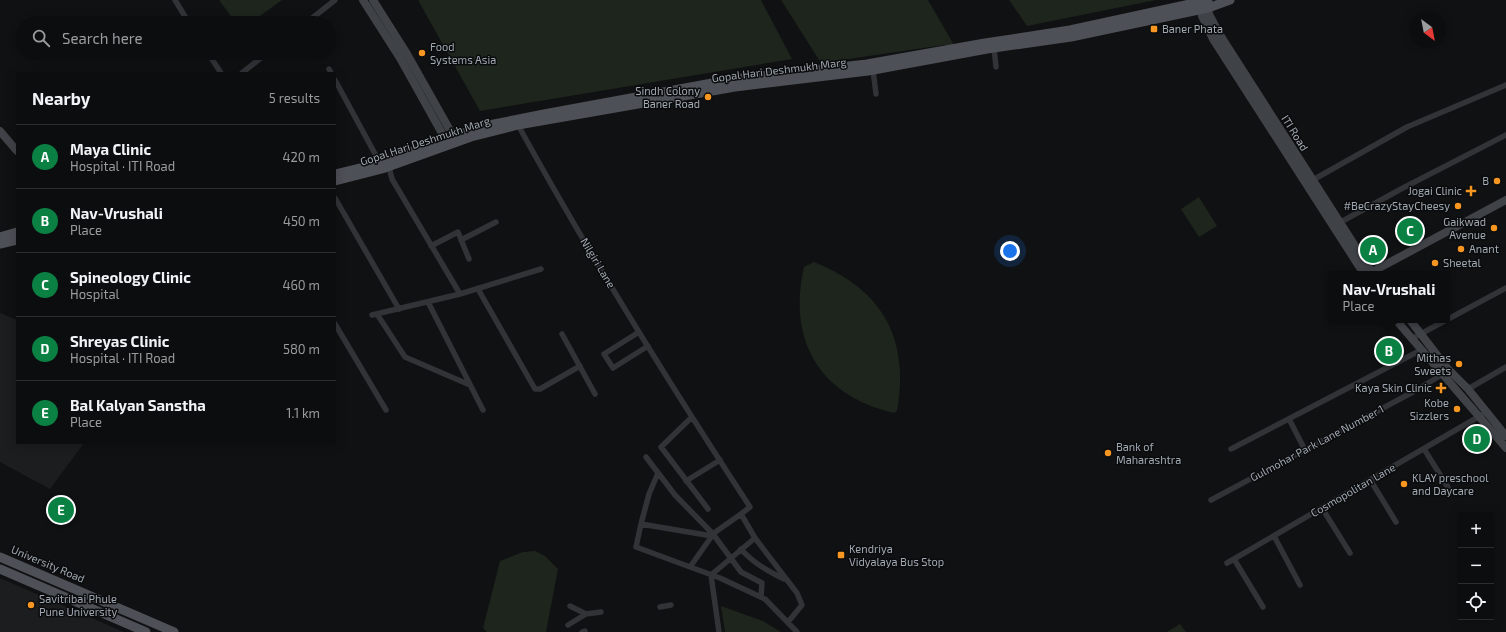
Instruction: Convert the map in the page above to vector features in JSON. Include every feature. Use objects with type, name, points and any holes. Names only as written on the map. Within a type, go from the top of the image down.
[{"type":"main road","points":[[363,0],[389,39],[451,140]]},
{"type":"main road","points":[[373,0],[407,54],[451,140]]},
{"type":"main road","name":"Gopal Hari Deshmukh Marg","points":[[336,181],[385,165],[489,125],[537,115],[867,64],[985,43],[1070,30],[1230,0]]},
{"type":"main road","name":"Gopal Hari Deshmukh Marg","points":[[451,140],[518,125],[720,86],[874,70],[994,48],[1071,37],[1204,4]]},
{"type":"main road","name":"ITI Road","points":[[1204,4],[1220,35],[1308,182],[1368,271]]},
{"type":"main road","points":[[0,131],[16,150]]},
{"type":"main road","name":"Gopal Hari Deshmukh Marg","points":[[336,174],[385,165]]},
{"type":"main road","name":"ITI Road","points":[[1308,182],[1339,223],[1368,271]]},
{"type":"main road","points":[[1373,271],[1506,200]]},
{"type":"main road","points":[[0,237],[16,232]]},
{"type":"main road","points":[[0,244],[16,240]]},
{"type":"main road","points":[[1399,323],[1442,374],[1482,415],[1503,427],[1506,436]]},
{"type":"main road","points":[[1412,323],[1447,368],[1468,390],[1482,415],[1506,448]]},
{"type":"main road","name":"University Road","points":[[0,557],[174,632]]},
{"type":"main road","points":[[0,569],[146,632]]},
{"type":"street","points":[[175,0],[185,16]]},
{"type":"street","points":[[315,16],[335,0]]},
{"type":"street","points":[[994,48],[996,67]]},
{"type":"street","points":[[213,60],[220,72]]},
{"type":"street","points":[[243,72],[258,60]]},
{"type":"street","points":[[874,70],[876,94]]},
{"type":"street","points":[[336,82],[460,294]]},
{"type":"street","points":[[1308,182],[1407,126],[1506,85]]},
{"type":"street","name":"Nilgiri Lane","points":[[518,125],[546,176],[680,400],[750,507],[741,514]]},
{"type":"street","points":[[1339,223],[1401,189],[1506,136]]},
{"type":"street","points":[[336,200],[399,310]]},
{"type":"street","points":[[461,240],[496,222]]},
{"type":"street","points":[[431,246],[458,232],[469,259]]},
{"type":"street","points":[[470,385],[405,357],[375,314],[399,310],[460,294],[541,269]]},
{"type":"street","points":[[1450,318],[1506,288]]},
{"type":"street","points":[[478,289],[535,389],[540,389],[580,366]]},
{"type":"street","points":[[428,302],[483,410]]},
{"type":"street","points":[[1413,338],[1441,323]]},
{"type":"street","points":[[336,326],[386,410]]},
{"type":"street","points":[[640,332],[604,354],[613,368],[648,346]]},
{"type":"street","points":[[562,334],[595,394]]},
{"type":"street","points":[[1232,449],[1421,350]]},
{"type":"street","points":[[1468,390],[1506,367]]},
{"type":"street","name":"Gulmohar Park Lane Number 1","points":[[1212,500],[1413,392],[1442,374]]},
{"type":"street","name":"Cosmopolitan Lane","points":[[1227,563],[1371,481],[1482,415]]},
{"type":"street","points":[[692,417],[661,447],[708,509]]},
{"type":"street","points":[[1289,419],[1305,450]]},
{"type":"street","points":[[1424,449],[1449,489]]},
{"type":"street","points":[[646,457],[675,495],[713,535],[741,572],[762,583],[761,597]]},
{"type":"street","points":[[686,481],[720,460]]},
{"type":"street","points":[[658,473],[649,494],[636,546],[711,575],[765,599],[797,632]]},
{"type":"street","points":[[1371,481],[1396,522]]},
{"type":"street","points":[[1322,508],[1350,554]]},
{"type":"street","points":[[690,567],[713,535],[741,514],[755,538],[797,593],[802,605],[788,622]]},
{"type":"street","points":[[641,524],[713,535]]},
{"type":"street","points":[[1274,536],[1300,585]]},
{"type":"street","points":[[711,575],[755,538]]},
{"type":"street","points":[[742,549],[749,558],[763,568],[786,580]]},
{"type":"street","points":[[1234,559],[1263,607]]},
{"type":"street","points":[[711,575],[720,632]]},
{"type":"street","points":[[660,607],[671,605]]},
{"type":"street","points":[[570,606],[586,614]]},
{"type":"street","points":[[568,625],[586,614],[601,612]]},
{"type":"shaded area","points":[[219,0],[282,0],[260,16],[231,16]]},
{"type":"shaded area","points":[[418,0],[761,0],[792,59],[480,111]]},
{"type":"shaded area","points":[[781,0],[928,0],[954,45],[944,45],[821,63]]},
{"type":"shaded area","points":[[1009,0],[1156,0],[1027,26]]},
{"type":"shaded area","points":[[1199,197],[1217,226],[1199,237],[1181,209]]},
{"type":"shaded area","points":[[814,262],[838,273],[857,286],[874,302],[886,319],[894,339],[899,361],[900,385],[897,411],[894,413],[868,405],[846,393],[829,379],[815,361],[805,341],[800,319],[800,294],[804,267]]},
{"type":"shaded area","points":[[0,313],[16,320],[16,444],[83,444],[50,489],[0,462]]},
{"type":"shaded area","points":[[535,551],[545,556],[558,569],[546,632],[487,632],[483,628],[500,561],[523,552]]},
{"type":"shaded area","name":"Savitribai Phule Pune University","points":[[0,578],[124,632],[0,632]]},
{"type":"shaded area","points":[[721,606],[763,621],[781,632],[725,632]]},
{"type":"shaded area","points":[[1180,624],[1186,632],[1167,632]]},
{"type":"place","name":"Baner Phata","points":[[1154,29]]},
{"type":"place","name":"Food Systems Asia","points":[[422,53]]},
{"type":"place","name":"Sindh Colony Baner Road","points":[[708,97]]},
{"type":"place","name":"B","points":[[1497,181]]},
{"type":"place","name":"Jogai Clinic","points":[[1471,191]]},
{"type":"place","name":"#BeCrazyStayCheesy","points":[[1458,206]]},
{"type":"place","name":"Gaikwad Avenue","points":[[1494,228]]},
{"type":"place","name":"Spineology Clinic","points":[[1410,231]]},
{"type":"place","name":"Anant","points":[[1461,249]]},
{"type":"place","name":"Maya Clinic","points":[[1373,250]]},
{"type":"place","name":"Sheetal","points":[[1435,263]]},
{"type":"place","name":"Nav-Vrushali","points":[[1389,351]]},
{"type":"place","name":"Mithas Sweets","points":[[1459,364]]},
{"type":"place","name":"Kaya Skin Clinic","points":[[1441,388]]},
{"type":"place","name":"Kobe Sizzlers","points":[[1457,409]]},
{"type":"place","name":"Shreyas Clinic","points":[[1477,439]]},
{"type":"place","name":"Bank of Maharashtra","points":[[1108,453]]},
{"type":"place","name":"KLAY preschool and Daycare","points":[[1404,484]]},
{"type":"place","name":"Bal Kalyan Sanstha","points":[[61,510]]},
{"type":"place","name":"Kendriya Vidyalaya Bus Stop","points":[[841,555]]},
{"type":"place","name":"Savitribai Phule Pune University","points":[[31,605]]}]
